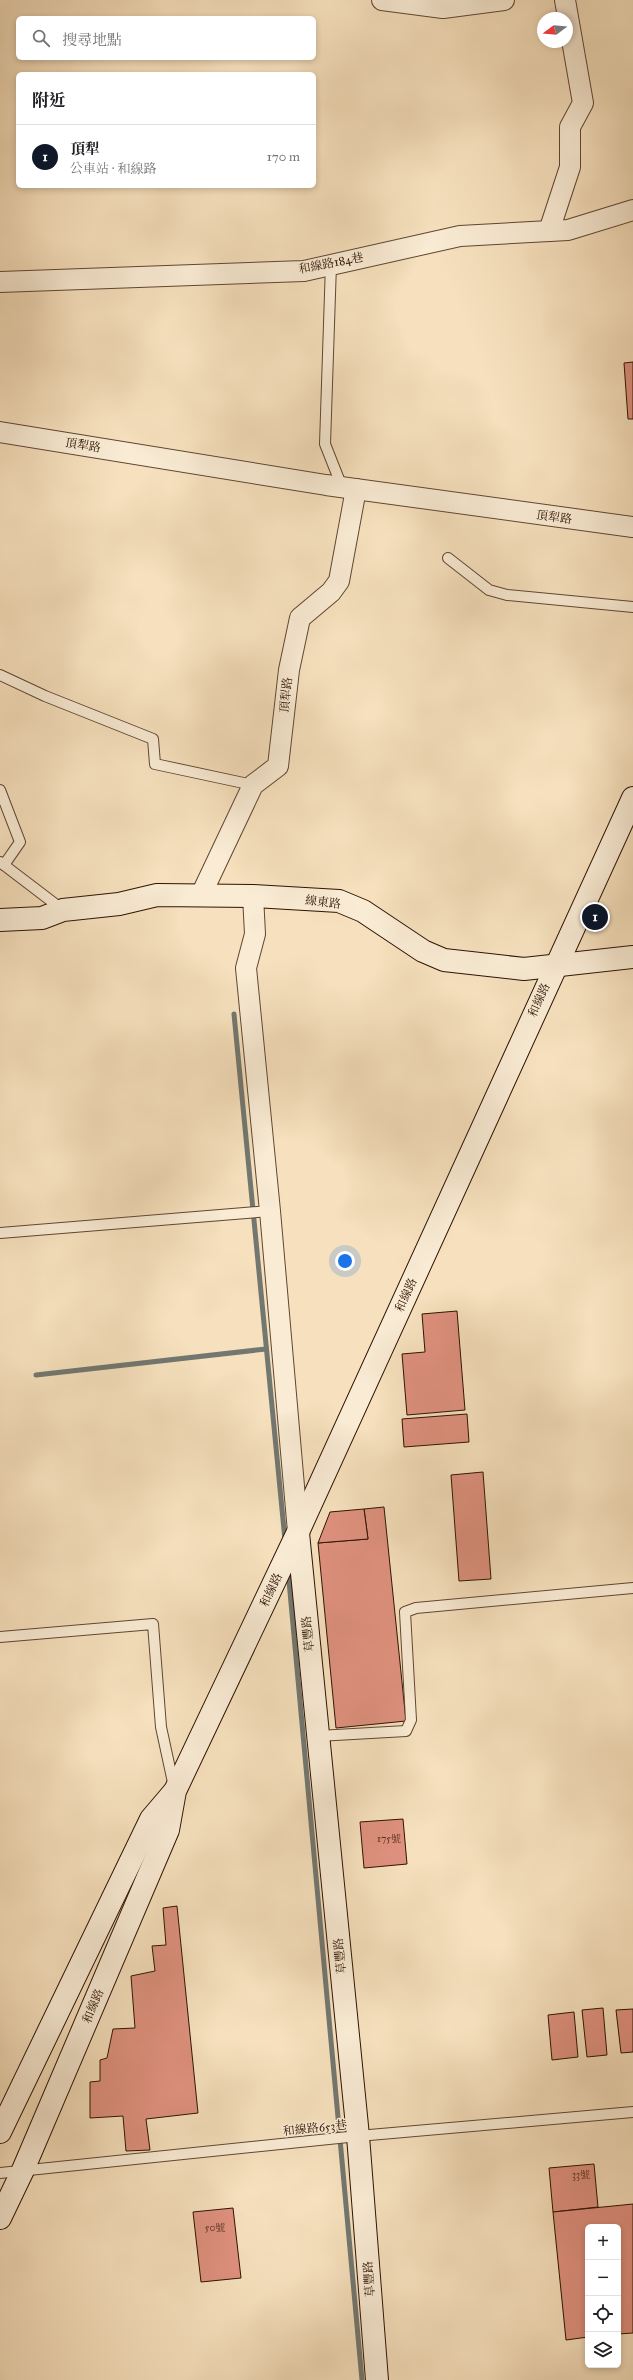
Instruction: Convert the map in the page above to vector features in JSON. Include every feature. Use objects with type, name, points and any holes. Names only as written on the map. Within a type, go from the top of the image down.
[{"type":"main road","name":"和線路","points":[[0,2132],[151,1819],[175,1791],[298,1532],[555,966],[633,798]]},
{"type":"main road","name":"線東路","points":[[0,920],[42,918],[63,910],[119,904],[157,895],[253,896],[339,901],[363,911],[423,951],[444,960],[524,969],[633,957]]},
{"type":"main road","name":"草豐路","points":[[298,1532],[358,2136],[377,2380]]},
{"type":"main road","name":"和線路","points":[[0,2218],[23,2170],[168,1830],[175,1791]]},
{"type":"street","points":[[382,0],[444,8],[504,0]]},
{"type":"street","points":[[549,231],[570,166],[570,127],[583,103],[565,0]]},
{"type":"street","name":"和線路184巷","points":[[0,282],[304,271],[460,236],[568,230],[633,210]]},
{"type":"street","name":"頂犁路","points":[[0,432],[349,488],[633,528]]},
{"type":"street","name":"頂犁路","points":[[201,896],[253,785],[278,766],[289,670],[300,618],[331,592],[339,581],[349,488]]},
{"type":"street","points":[[253,896],[255,934],[246,968],[270,1211],[298,1532]]},
{"type":"lane","points":[[331,264],[325,444],[349,488]]},
{"type":"lane","points":[[448,558],[489,590],[507,595],[633,607]]},
{"type":"lane","points":[[0,675],[45,696],[153,739],[155,764],[253,785]]},
{"type":"lane","points":[[0,790],[20,842],[2,864],[63,910]]},
{"type":"lane","points":[[0,1233],[270,1211]]},
{"type":"lane","points":[[318,1736],[406,1731],[411,1720],[405,1612],[416,1608],[633,1588]]},
{"type":"lane","points":[[0,1637],[153,1624],[161,1726],[175,1791]]},
{"type":"lane","name":"和線路653巷","points":[[0,2173],[358,2136],[633,2112]]},
{"type":"building","points":[[633,362],[633,419],[628,419],[624,363]]},
{"type":"building","points":[[457,1311],[465,1410],[407,1415],[402,1354],[425,1352],[422,1314]]},
{"type":"building","points":[[467,1414],[469,1442],[404,1447],[402,1419]]},
{"type":"building","points":[[483,1472],[491,1579],[459,1581],[451,1475]]},
{"type":"building","points":[[384,1507],[406,1721],[336,1728],[318,1543],[368,1539],[364,1509]]},
{"type":"building","points":[[364,1509],[368,1539],[318,1543],[330,1512]]},
{"type":"building","points":[[403,1819],[407,1864],[364,1868],[360,1822]]},
{"type":"building","points":[[177,1906],[198,2113],[146,2119],[150,2150],[126,2151],[123,2116],[90,2118],[90,2082],[100,2081],[100,2060],[107,2058],[113,2029],[135,2028],[131,1976],[155,1971],[152,1946],[166,1945],[163,1908]]},
{"type":"building","points":[[603,2008],[607,2055],[587,2057],[582,2010]]},
{"type":"building","points":[[633,2009],[633,2052],[621,2053],[616,2010]]},
{"type":"building","points":[[574,2012],[578,2057],[552,2060],[548,2015]]},
{"type":"building","points":[[594,2164],[598,2207],[553,2212],[549,2168]]},
{"type":"building","points":[[633,2204],[633,2333],[621,2334],[621,2224],[585,2224],[585,2337],[566,2340],[553,2212]]},
{"type":"building","points":[[233,2208],[241,2278],[201,2282],[193,2212]]},
{"type":"waterway","points":[[234,1014],[285,1540]]},
{"type":"waterway","points":[[36,1375],[266,1349]]},
{"type":"waterway","points":[[288,1570],[362,2380]]},
{"type":"place","name":"頂犁","points":[[595,917]]}]
